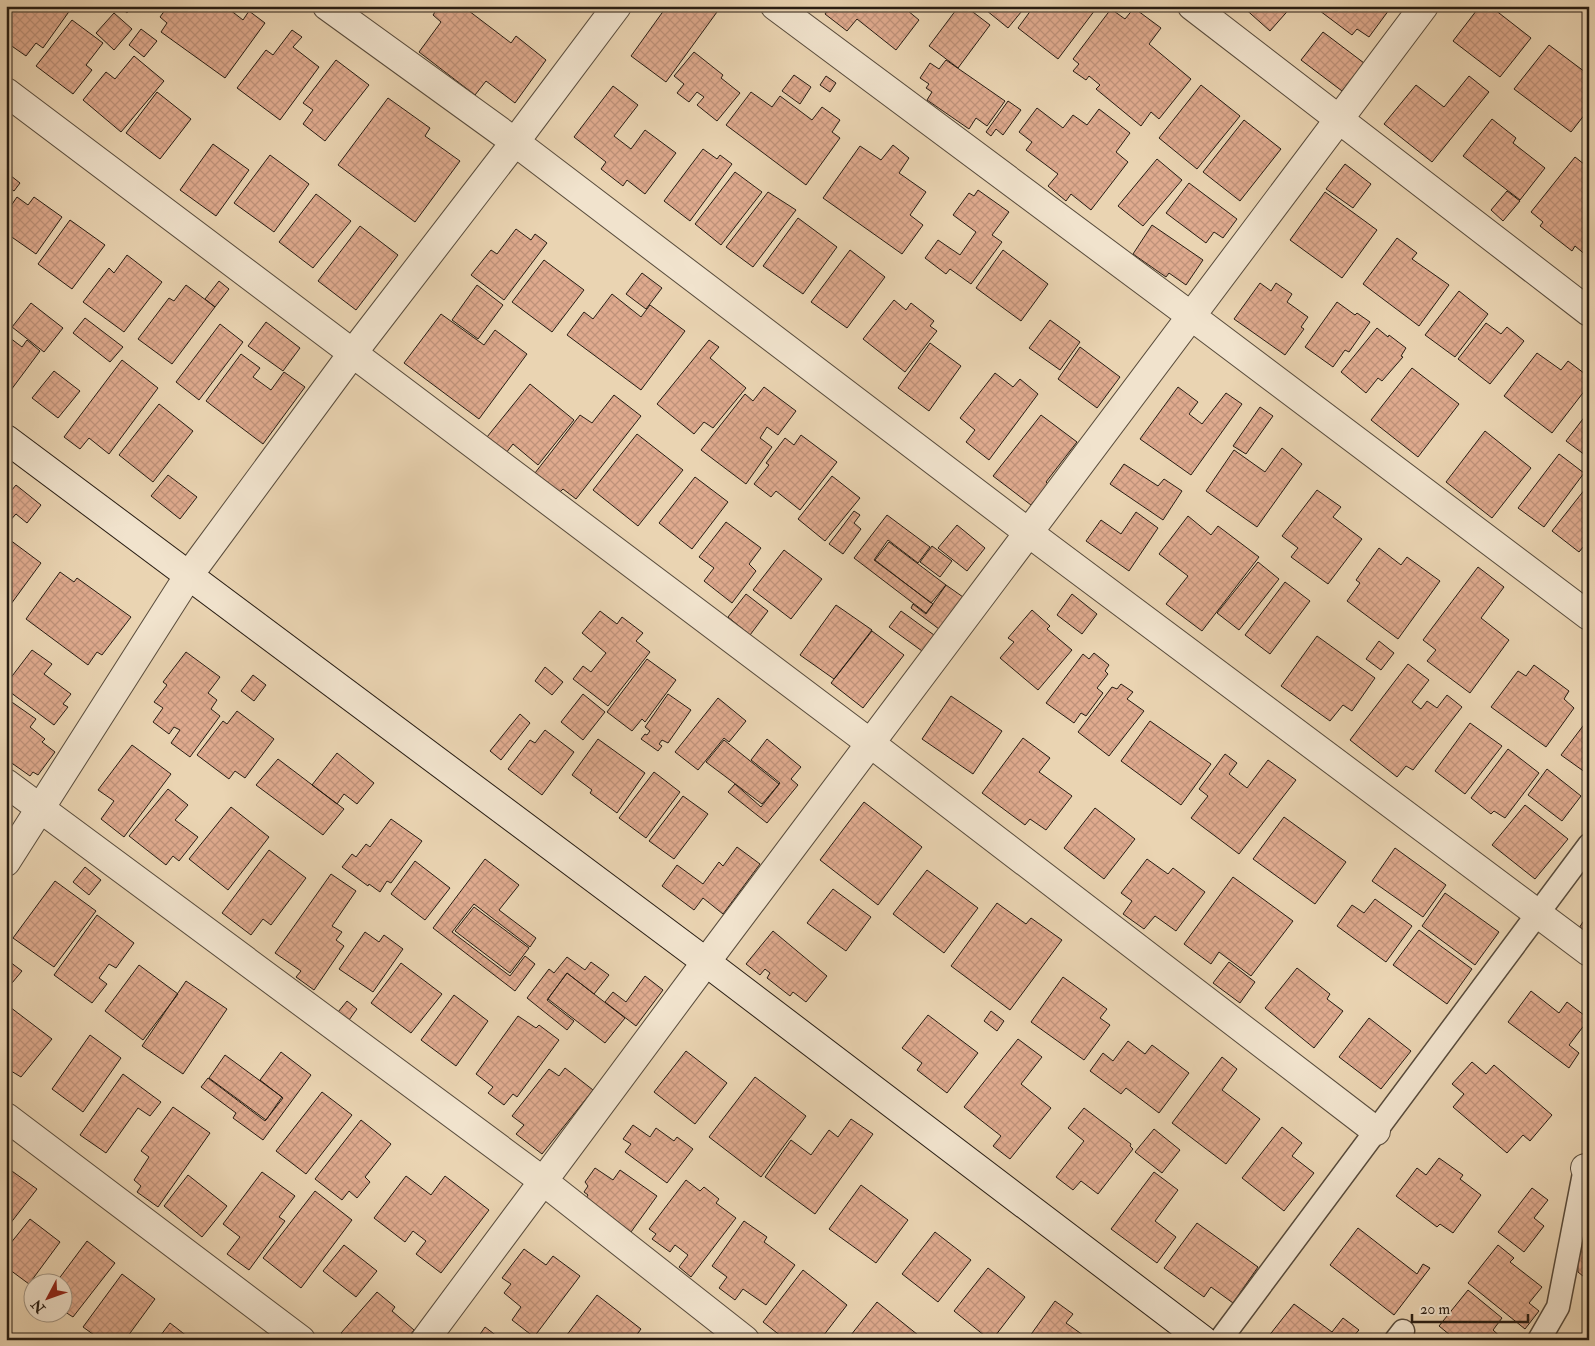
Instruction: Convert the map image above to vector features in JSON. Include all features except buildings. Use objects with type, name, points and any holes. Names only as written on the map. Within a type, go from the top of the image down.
[{"type":"street","points":[[327,6],[515,142],[1028,532],[1589,952]]},
{"type":"street","points":[[6,862],[189,575],[352,354],[617,6]]},
{"type":"street","points":[[775,6],[1589,616]]},
{"type":"street","points":[[1192,6],[1589,312]]},
{"type":"street","points":[[425,1340],[1028,532],[1424,6]]},
{"type":"street","points":[[6,92],[870,743],[1376,1131]]},
{"type":"street","points":[[6,439],[706,962],[1203,1340]]},
{"type":"street","points":[[6,783],[543,1181],[745,1340]]},
{"type":"street","points":[[6,1117],[301,1340]]},
{"type":"lane","points":[[1220,1340],[1589,845]]},
{"type":"lane","points":[[1539,1340],[1558,1307],[1587,1170]]}]
